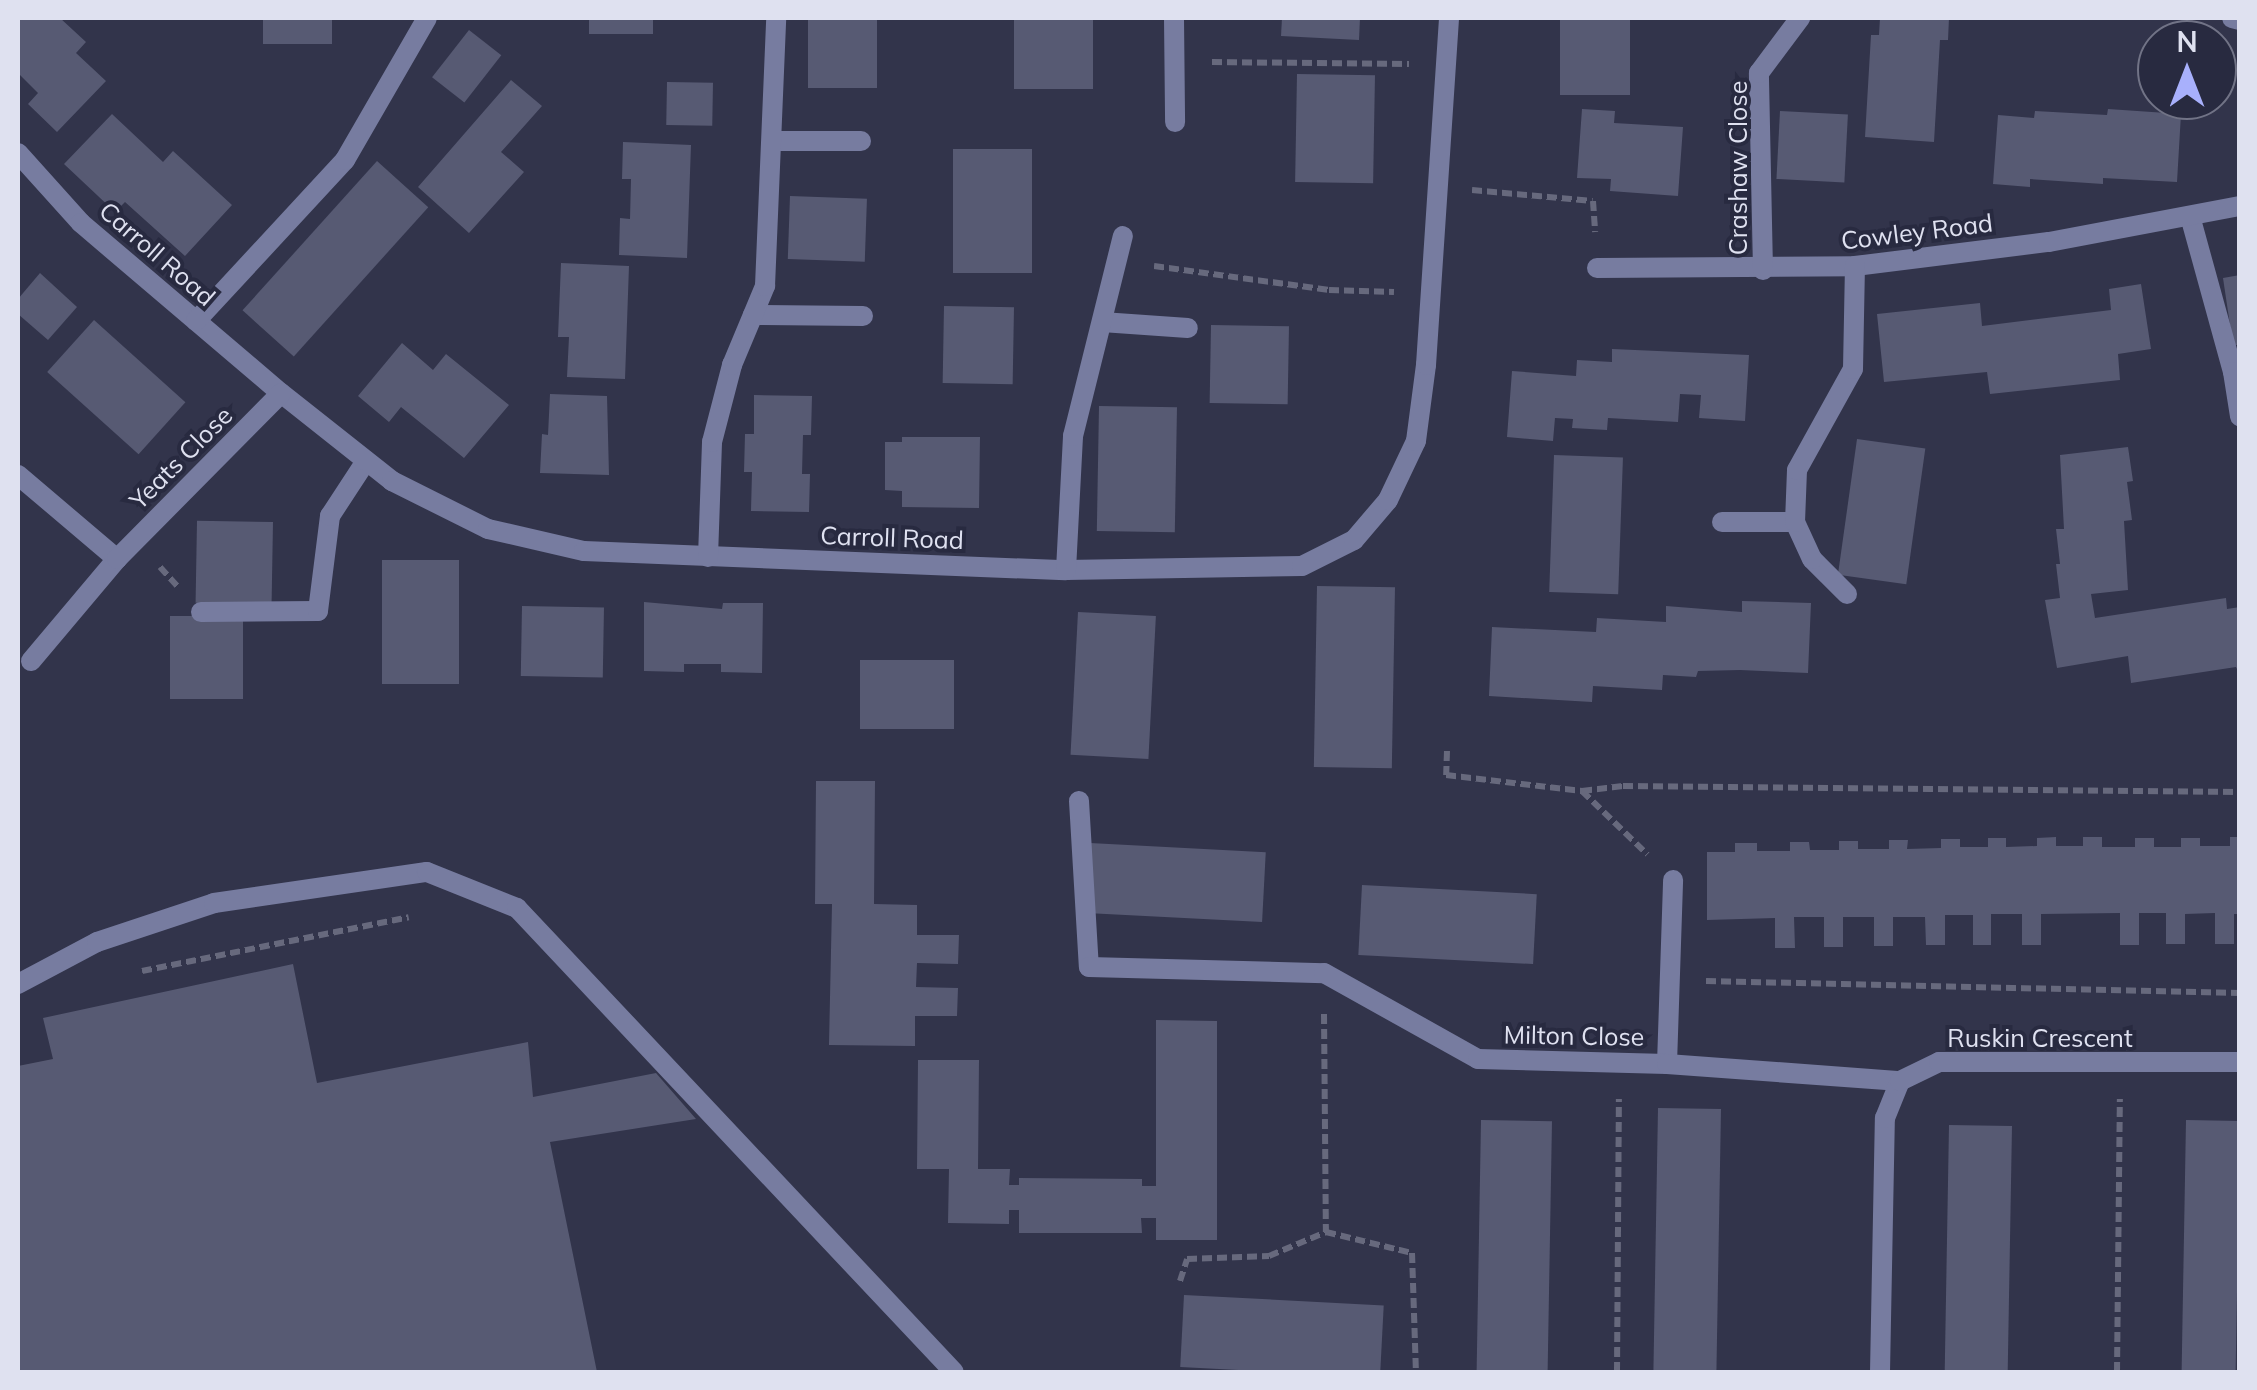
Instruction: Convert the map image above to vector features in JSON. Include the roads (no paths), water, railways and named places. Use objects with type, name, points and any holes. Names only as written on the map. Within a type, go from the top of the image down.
[{"type":"street","points":[[196,321],[346,160],[427,18]]},
{"type":"street","points":[[1174,18],[1175,122]]},
{"type":"street","name":"Carroll Road","points":[[18,152],[82,223],[366,461],[392,481],[488,530],[584,551],[1066,570],[1302,566],[1354,540],[1388,500],[1416,441],[1426,365],[1449,18]]},
{"type":"street","name":"Crashaw Close","points":[[1763,270],[1759,73],[1800,18]]},
{"type":"street","points":[[2232,18],[2240,20]]},
{"type":"street","points":[[708,556],[712,442],[732,365],[765,286],[776,19]]},
{"type":"street","points":[[772,140],[862,140]]},
{"type":"street","name":"Cowley Road","points":[[1596,268],[1763,270],[1855,266],[2049,242],[2240,206]]},
{"type":"street","points":[[2190,216],[2233,372],[2240,416]]},
{"type":"street","points":[[1066,570],[1072,436],[1123,236]]},
{"type":"street","points":[[1847,594],[1812,559],[1795,522],[1797,470],[1853,369],[1855,266]]},
{"type":"street","points":[[752,315],[863,316]]},
{"type":"street","points":[[1102,322],[1188,328]]},
{"type":"street","name":"Yeats Close","points":[[31,661],[116,559],[282,393]]},
{"type":"street","points":[[201,612],[318,611],[330,516],[366,461]]},
{"type":"street","points":[[18,476],[116,559]]},
{"type":"street","points":[[1722,522],[1795,522]]},
{"type":"street","name":"Milton Close","points":[[1079,801],[1089,967],[1324,974],[1478,1059],[1667,1064],[1900,1081]]},
{"type":"street","points":[[18,984],[97,942],[214,903],[427,872],[517,908],[954,1372]]},
{"type":"street","points":[[1667,1064],[1673,880]]},
{"type":"street","name":"Ruskin Crescent","points":[[1900,1081],[1938,1062],[2240,1062]]},
{"type":"street","points":[[1880,1372],[1885,1118],[1900,1081]]}]
